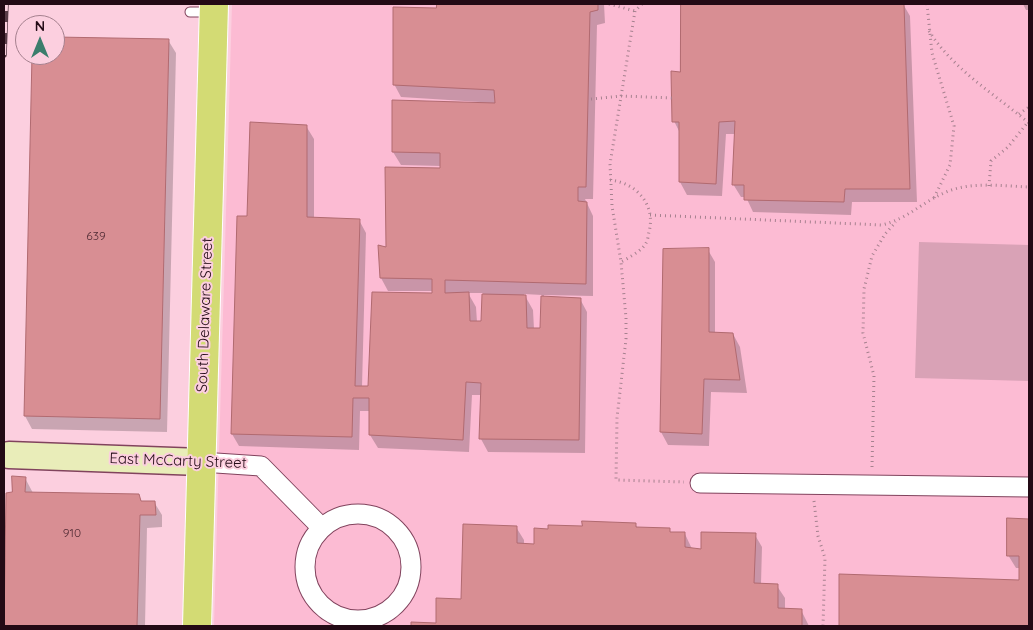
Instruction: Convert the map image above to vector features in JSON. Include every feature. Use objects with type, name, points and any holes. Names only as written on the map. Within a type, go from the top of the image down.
[{"type":"main road","name":"South Delaware Street","points":[[197,626],[206,9]]},
{"type":"main road","name":"East McCarty Street","points":[[8,454],[200,462]]},
{"type":"street","name":"East McCarty Street","points":[[200,462],[261,466],[322,528]]},
{"type":"street","points":[[700,483],[1029,487]]},
{"type":"street","points":[[369,514],[392,525],[407,544],[412,567],[409,583],[403,597],[386,612],[359,623],[326,609],[309,587],[305,573],[305,558],[312,539],[322,528],[344,515],[369,514]]},
{"type":"path","points":[[609,4],[636,11]]},
{"type":"path","points":[[642,4],[636,11],[610,164],[612,206],[621,262],[626,339],[617,418],[616,480],[700,483]]},
{"type":"path","points":[[927,4],[932,53],[954,126],[950,165],[934,199]]},
{"type":"path","points":[[928,28],[944,52],[957,65],[1029,122],[1008,147],[991,161],[989,186]]},
{"type":"path","points":[[592,99],[622,96],[672,98]]},
{"type":"path","points":[[1018,114],[1029,107]]},
{"type":"path","points":[[610,180],[629,184],[642,195],[650,209],[650,227],[646,244],[621,262]]},
{"type":"path","points":[[650,215],[882,225],[897,221],[943,193],[963,187],[1029,187]]},
{"type":"path","points":[[872,485],[874,376],[863,333],[864,289],[872,256],[885,234],[897,221]]},
{"type":"path","points":[[814,484],[818,536],[825,558],[824,626]]},
{"type":"shaded area","points":[[232,4],[1029,4],[1029,626],[214,626]]},
{"type":"shaded area","points":[[919,242],[1029,245],[1029,381],[915,378]]},
{"type":"building","points":[[437,4],[598,4],[598,10],[590,12],[586,187],[578,187],[578,201],[587,202],[586,284],[445,280],[445,293],[469,292],[470,321],[481,321],[482,294],[526,295],[527,328],[540,328],[541,296],[581,298],[579,440],[479,439],[481,383],[466,382],[463,440],[369,435],[369,398],[353,398],[352,437],[231,434],[237,216],[247,216],[250,122],[307,125],[307,217],[360,219],[355,386],[368,386],[372,292],[432,293],[432,279],[380,278],[378,245],[386,247],[385,167],[440,168],[440,153],[392,152],[392,100],[495,103],[494,90],[393,85],[393,7],[436,8]]},
{"type":"building","points":[[681,4],[904,4],[910,189],[845,189],[844,202],[744,200],[744,185],[732,185],[735,121],[719,122],[716,184],[679,182],[679,122],[672,122],[671,71],[680,72]]},
{"type":"building","points":[[65,37],[169,39],[160,419],[24,416],[32,65],[65,65]]},
{"type":"building","points":[[709,248],[709,332],[733,333],[740,380],[704,379],[702,434],[660,432],[663,249]]},
{"type":"building","points":[[12,476],[26,477],[25,492],[139,494],[141,501],[155,501],[156,515],[140,515],[137,626],[4,626],[6,493],[12,492]]},
{"type":"building","points":[[1007,518],[1029,519],[1029,626],[839,626],[839,574],[1019,580],[1019,556],[1007,556]]},
{"type":"building","points":[[582,521],[636,523],[636,527],[670,528],[670,532],[685,532],[685,547],[701,549],[701,532],[756,533],[754,583],[778,584],[778,608],[802,609],[802,626],[411,626],[411,622],[436,623],[436,598],[461,599],[463,524],[517,526],[517,543],[534,544],[534,528],[548,529],[548,525],[582,526]]},
{"type":"railway","points":[[4,55],[6,4]]}]
